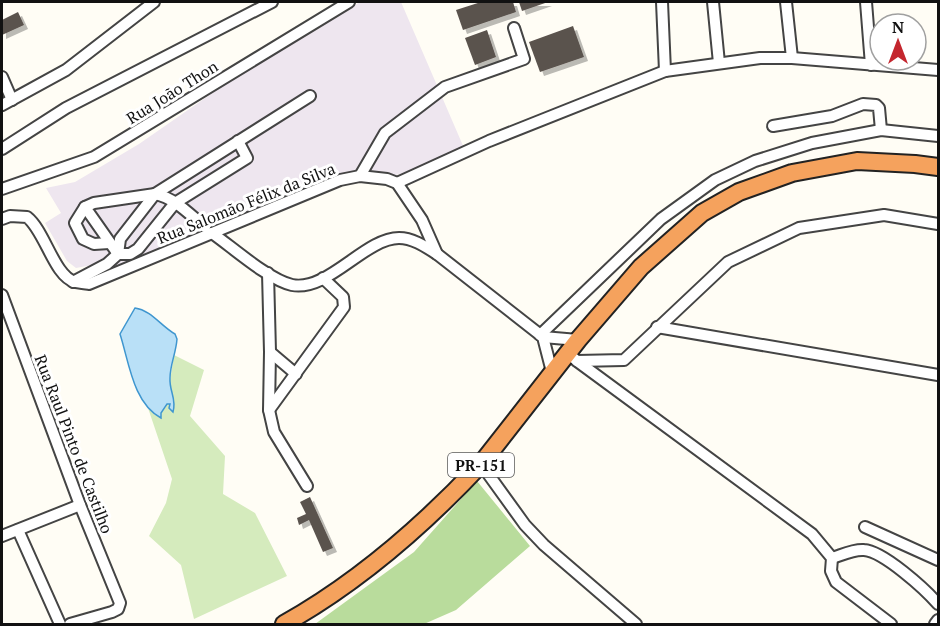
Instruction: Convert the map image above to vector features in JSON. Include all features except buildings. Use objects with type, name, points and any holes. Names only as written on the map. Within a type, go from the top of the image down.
[{"type":"highway","name":"PR-151","points":[[284,624],[345,587],[402,542],[481,464],[552,372],[574,351],[640,267],[702,213],[739,192],[792,173],[856,161],[939,167]]},
{"type":"street","points":[[2,149],[66,108],[272,2]]},
{"type":"street","name":"Rua João Thon","points":[[2,189],[94,157],[349,2]]},
{"type":"street","points":[[662,2],[666,71]]},
{"type":"street","points":[[713,2],[719,63]]},
{"type":"street","points":[[786,2],[792,58]]},
{"type":"street","points":[[866,2],[868,23]]},
{"type":"street","points":[[2,105],[66,70],[146,4]]},
{"type":"street","points":[[360,176],[385,132],[445,87],[524,59],[514,28]]},
{"type":"street","points":[[437,254],[422,220],[397,183],[500,137],[666,71],[760,58],[792,58],[868,65]]},
{"type":"street","points":[[2,77],[12,100]]},
{"type":"street","points":[[2,219],[21,216],[33,222],[64,276],[73,282],[107,264],[118,254],[120,239],[155,194],[310,96]]},
{"type":"street","points":[[773,126],[832,116],[862,104],[876,105],[879,108],[881,130]]},
{"type":"street","points":[[542,336],[661,219],[715,180],[755,161],[812,143],[881,130],[939,136]]},
{"type":"street","points":[[118,254],[130,254],[138,249],[175,203],[248,158],[237,141]]},
{"type":"street","name":"Rua Salomão Félix da Silva","points":[[73,282],[89,284],[208,230],[340,180],[360,176],[387,179],[397,183]]},
{"type":"street","points":[[109,243],[94,244],[83,239],[75,223],[85,207],[94,203],[155,194],[164,196],[175,203],[208,230],[280,281],[300,286],[316,283],[384,241],[399,238],[411,240],[437,254],[542,336],[574,351],[812,534],[832,558],[831,571],[836,582],[891,624]]},
{"type":"street","points":[[85,207],[118,254]]},
{"type":"street","points":[[574,351],[624,360],[728,262],[799,228],[884,215],[939,224]]},
{"type":"street","points":[[268,273],[269,410],[274,432],[307,486]]},
{"type":"street","points":[[269,410],[344,307],[343,297],[323,278]]},
{"type":"street","name":"Rua Raul Pinto de Castilho","points":[[2,295],[80,505],[120,603],[112,612],[70,624]]},
{"type":"street","points":[[657,327],[939,375]]},
{"type":"street","points":[[542,336],[552,372]]},
{"type":"street","points":[[270,352],[296,374]]},
{"type":"street","points":[[481,464],[525,525],[544,545],[636,624]]},
{"type":"street","points":[[2,536],[80,505]]},
{"type":"street","points":[[865,527],[939,560]]},
{"type":"street","points":[[18,530],[60,624]]},
{"type":"street","points":[[832,558],[855,551],[868,550],[905,572],[939,604]]},
{"type":"street","points":[[935,624],[939,620]]},
{"type":"shaded area","points":[[360,2],[401,2],[464,148],[425,169],[391,176],[359,170],[334,178],[97,277],[92,265],[76,268],[67,261],[45,223],[61,213],[46,188],[75,182],[139,144],[247,69]]},
{"type":"green space","points":[[174,355],[204,370],[190,416],[225,456],[223,494],[255,513],[287,576],[194,619],[181,565],[149,536],[166,503],[172,479],[148,408],[155,415],[161,413],[166,407]]},
{"type":"green space","points":[[477,481],[530,546],[456,610],[424,624],[315,624],[414,552]]},
{"type":"water","points":[[135,308],[151,315],[175,334],[177,339],[170,378],[174,399],[173,412],[169,408],[170,404],[167,404],[161,413],[161,418],[144,402],[138,392],[120,334]]}]
